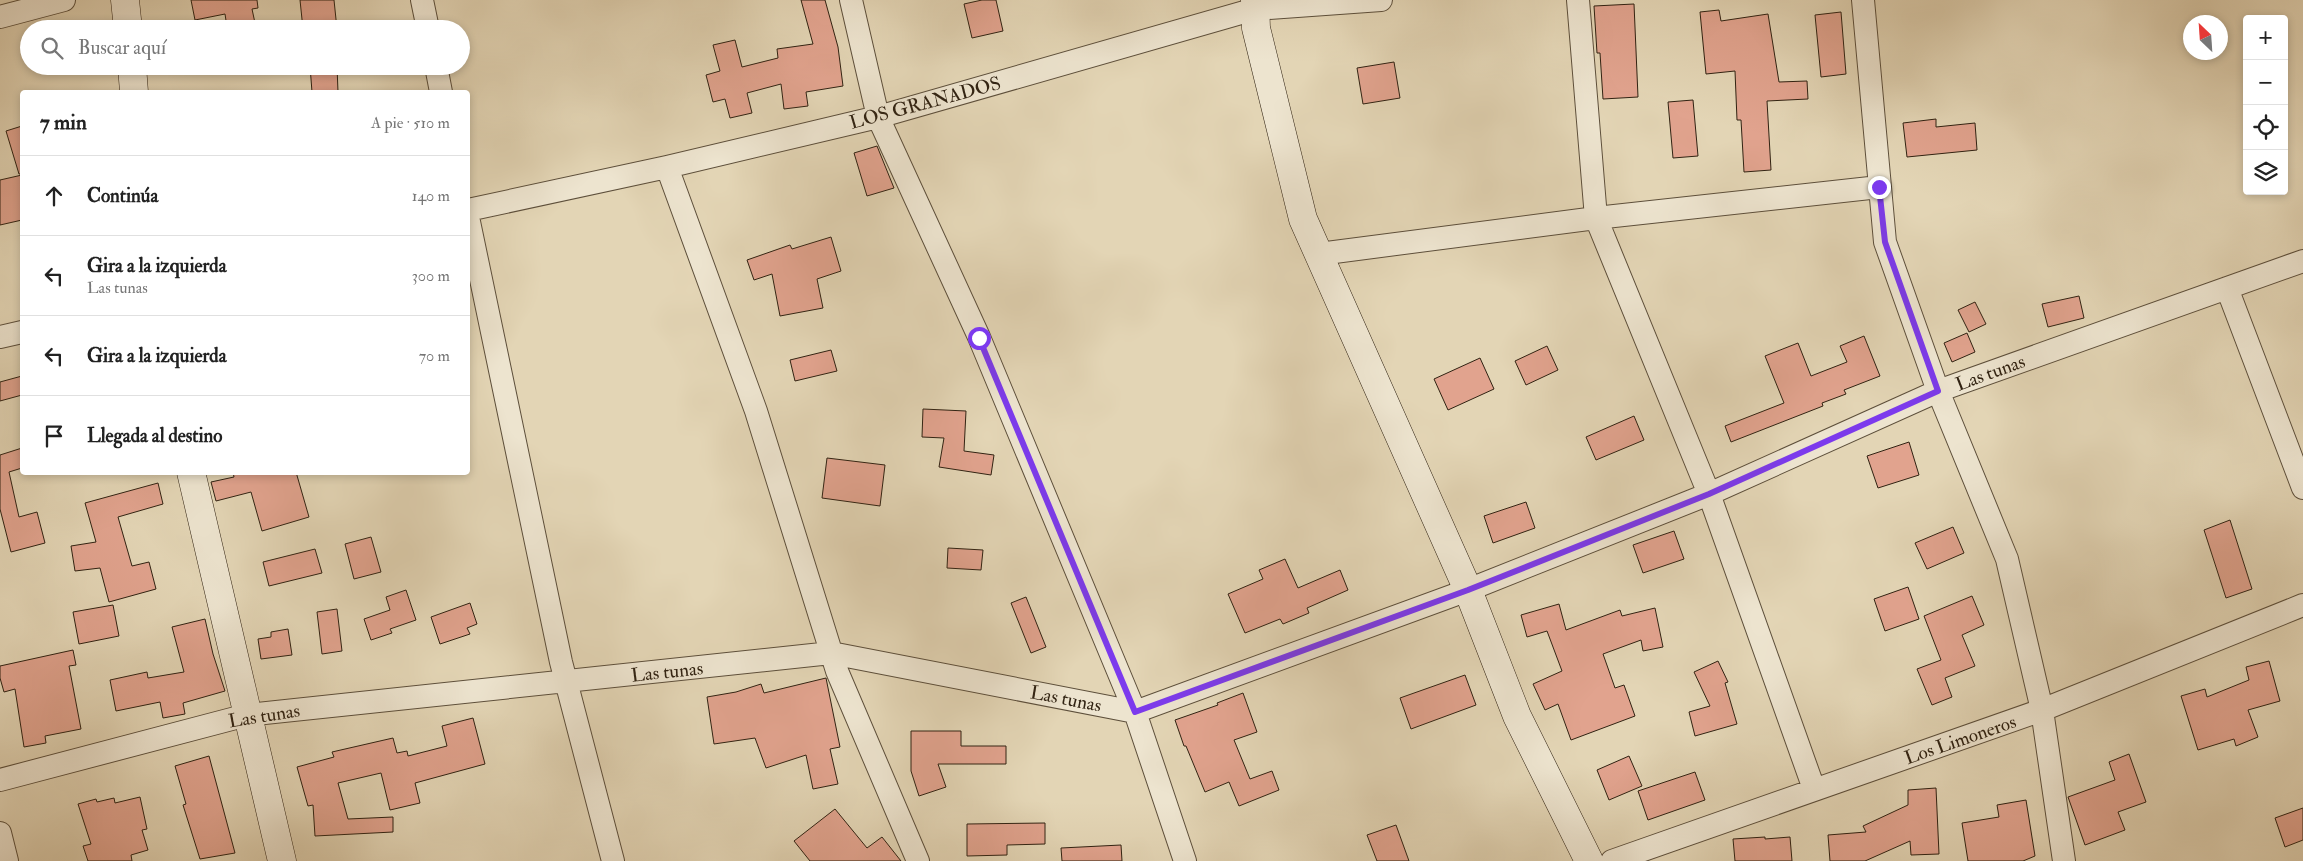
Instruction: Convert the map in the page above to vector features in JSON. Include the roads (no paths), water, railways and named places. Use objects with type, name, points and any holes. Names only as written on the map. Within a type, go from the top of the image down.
[{"type":"street","points":[[0,17],[64,0]]},
{"type":"street","points":[[125,0],[127,20]]},
{"type":"street","points":[[422,0],[426,20]]},
{"type":"street","points":[[851,0],[878,117],[979,338],[1135,712],[1185,861]]},
{"type":"street","name":"LOS GRANADOS","points":[[470,210],[667,167],[878,117],[1255,4],[1381,0]]},
{"type":"street","points":[[1578,0],[1596,218],[1709,494],[1814,789]]},
{"type":"street","points":[[1863,0],[1885,242],[1938,391],[2007,559],[2042,710],[2064,861]]},
{"type":"street","points":[[1255,4],[1256,28],[1304,219],[1468,590],[1517,716],[1589,861]]},
{"type":"street","points":[[133,75],[134,90]]},
{"type":"street","points":[[438,75],[441,90]]},
{"type":"street","points":[[667,167],[756,411],[837,671],[918,861]]},
{"type":"street","points":[[1319,254],[1596,218],[1879,187]]},
{"type":"street","points":[[470,226],[566,682],[613,861]]},
{"type":"street","name":"Las tunas","points":[[0,780],[248,715],[831,653],[1135,712],[1468,590],[1709,494],[1938,391],[2303,261]]},
{"type":"street","points":[[2227,288],[2303,488]]},
{"type":"street","points":[[0,337],[20,332]]},
{"type":"street","points":[[192,475],[282,861]]},
{"type":"street","name":"Los Limoneros","points":[[1612,861],[2042,710],[2303,605]]},
{"type":"street","points":[[0,833],[7,861]]}]
